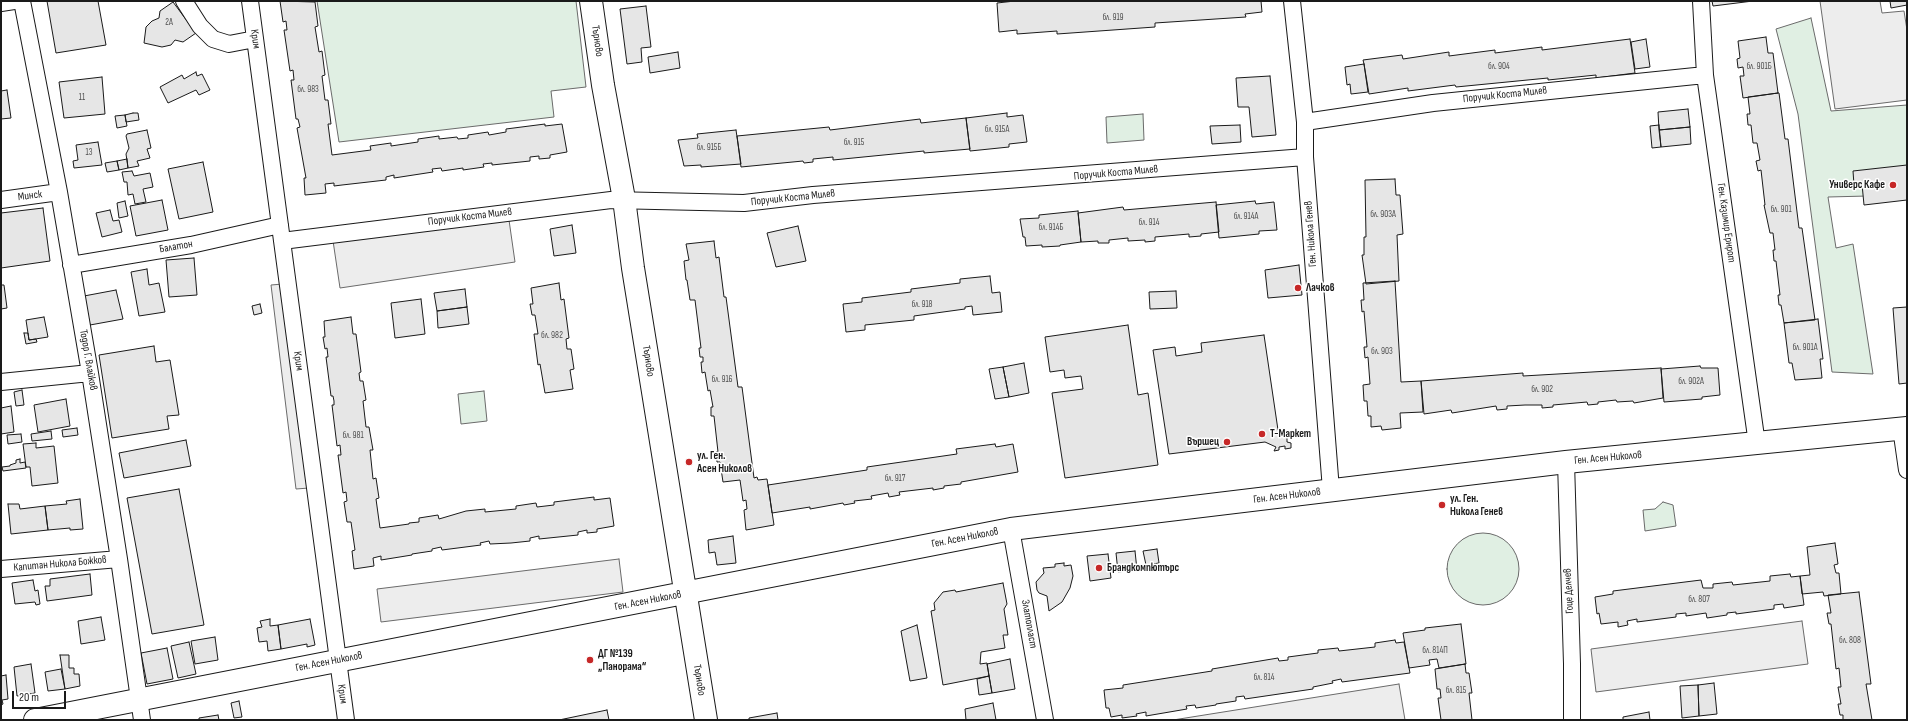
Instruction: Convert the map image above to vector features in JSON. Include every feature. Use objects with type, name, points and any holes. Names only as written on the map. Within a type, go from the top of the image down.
[{"type":"street","points":[[1,3],[14,1]]},
{"type":"street","name":"Тодор Г. Влайков","points":[[22,1],[59,192],[90,373],[142,720]]},
{"type":"street","points":[[184,1],[200,26],[213,39],[229,44],[255,39]]},
{"type":"street","name":"Крим","points":[[250,1],[346,720]]},
{"type":"street","name":"Търново","points":[[591,1],[603,84],[624,199],[633,268],[706,720]]},
{"type":"street","name":"Ген. Никола Генев","points":[[1292,1],[1304,122],[1305,157],[1331,490]]},
{"type":"street","name":"Ген. Казимир Ернрот","points":[[1701,1],[1705,75],[1758,444]]},
{"type":"street","name":"Поручик Коста Милев","points":[[1304,122],[1433,103],[1705,75]]},
{"type":"street","name":"Поручик Коста Милев","points":[[281,233],[624,199],[744,203],[813,195],[1305,157]]},
{"type":"street","name":"Минск","points":[[1,200],[59,192]]},
{"type":"street","name":"Балатон","points":[[71,265],[191,244],[281,233]]},
{"type":"street","points":[[1,382],[90,373]]},
{"type":"street","points":[[1904,428],[1907,470]]},
{"type":"street","name":"Ген. Асен Николов","points":[[35,720],[1011,529],[1566,462],[1758,444],[1904,428]]},
{"type":"street","name":"Гоце Делчев","points":[[1566,462],[1572,657],[1572,720]]},
{"type":"street","name":"Златопласт","points":[[1011,529],[1045,720]]},
{"type":"street","name":"Капитан Никола Божков","points":[[1,569],[119,559]]},
{"type":"green space","points":[[317,1],[576,1],[586,87],[551,91],[554,117],[339,142]]},
{"type":"green space","points":[[1811,18],[1831,111],[1907,105],[1907,195],[1828,197],[1836,248],[1853,244],[1873,374],[1832,372],[1798,114],[1776,29]]},
{"type":"green space","points":[[1143,114],[1144,140],[1107,143],[1106,117]]},
{"type":"green space","points":[[484,391],[487,421],[461,424],[458,394]]},
{"type":"green space","points":[[1663,502],[1673,505],[1676,526],[1645,531],[1643,510],[1655,509]]},
{"type":"green space","points":[[1476,533],[1490,533],[1497,535],[1509,543],[1517,555],[1519,569],[1517,583],[1509,595],[1497,603],[1490,605],[1476,605],[1469,603],[1457,595],[1449,583],[1447,576],[1447,562],[1449,555],[1457,543],[1469,535]]},
{"type":"shaded area","points":[[1820,1],[1880,1],[1882,13],[1904,11],[1907,30],[1907,100],[1835,109]]},
{"type":"shaded area","points":[[508,213],[515,262],[340,288],[332,234]]},
{"type":"shaded area","points":[[283,284],[309,488],[296,489],[271,285]]},
{"type":"shaded area","points":[[619,559],[623,592],[381,622],[377,589]]},
{"type":"shaded area","points":[[1802,621],[1808,664],[1596,692],[1591,649]]},
{"type":"shaded area","points":[[1399,684],[1405,720],[1173,720]]},
{"type":"building","points":[[47,1],[98,1],[106,45],[56,53]]},
{"type":"building","points":[[280,1],[315,2],[318,26],[315,27],[319,52],[322,51],[325,75],[322,76],[325,100],[328,100],[331,124],[328,124],[332,155],[371,150],[370,146],[391,143],[391,146],[418,142],[418,139],[439,136],[439,139],[457,137],[458,139],[468,138],[468,135],[488,132],[489,135],[506,132],[506,129],[545,124],[545,126],[562,124],[567,152],[550,155],[550,158],[539,159],[539,156],[530,157],[530,161],[492,165],[492,163],[483,164],[484,167],[463,170],[463,168],[442,171],[441,168],[432,169],[433,172],[394,178],[394,175],[386,177],[386,180],[334,186],[334,183],[325,184],[326,193],[305,195],[304,178],[306,178],[297,128],[300,127],[298,119],[296,119],[291,80],[294,80],[293,70],[290,71],[284,30],[287,30],[286,21],[283,22]]},
{"type":"building","points":[[1015,1],[1261,1],[1262,12],[1245,14],[1246,17],[1155,23],[1155,27],[1057,34],[1057,31],[1017,34],[1017,30],[999,32],[997,3]]},
{"type":"building","points":[[1712,1],[1753,1],[1713,6]]},
{"type":"building","points":[[1890,1],[1907,1],[1907,5],[1891,8]]},
{"type":"building","points":[[173,2],[196,33],[183,42],[175,40],[171,45],[162,47],[144,43],[146,27],[152,21],[159,18],[160,11]]},
{"type":"building","points":[[646,6],[651,47],[641,48],[642,62],[627,64],[620,9]]},
{"type":"building","points":[[1766,37],[1768,53],[1773,53],[1778,93],[1743,98],[1740,76],[1744,76],[1743,67],[1738,68],[1737,59],[1740,58],[1738,41]]},
{"type":"building","points":[[1630,39],[1635,73],[1596,78],[1596,75],[1548,80],[1548,78],[1456,87],[1455,85],[1408,91],[1408,88],[1369,94],[1363,60],[1402,55],[1403,59],[1449,52],[1449,56],[1495,50],[1495,53],[1542,47],[1542,50]]},
{"type":"building","points":[[1646,39],[1650,67],[1635,69],[1631,42]]},
{"type":"building","points":[[678,52],[680,68],[650,73],[648,57]]},
{"type":"building","points":[[1364,64],[1368,92],[1351,94],[1350,84],[1347,85],[1345,67]]},
{"type":"building","points":[[196,72],[197,76],[202,74],[210,90],[199,95],[196,90],[168,103],[160,87],[182,75],[184,79]]},
{"type":"building","points":[[1270,76],[1276,135],[1252,137],[1249,107],[1238,107],[1236,78]]},
{"type":"building","points":[[102,77],[105,114],[64,118],[59,82]]},
{"type":"building","points":[[7,90],[11,118],[1,119],[1,91]]},
{"type":"building","points":[[1779,93],[1785,139],[1788,139],[1799,228],[1802,228],[1815,320],[1784,323],[1781,305],[1779,305],[1778,295],[1780,295],[1776,261],[1774,261],[1773,250],[1775,250],[1773,233],[1770,233],[1764,205],[1761,170],[1758,171],[1756,161],[1760,160],[1757,143],[1753,143],[1751,125],[1748,125],[1747,114],[1750,114],[1748,97]]},
{"type":"building","points":[[1688,109],[1690,127],[1659,130],[1658,112]]},
{"type":"building","points":[[138,113],[139,120],[126,122],[125,115]]},
{"type":"building","points":[[1007,113],[1007,117],[1023,115],[1027,142],[1009,144],[1009,147],[970,151],[966,118]]},
{"type":"building","points":[[125,115],[127,126],[117,128],[115,116]]},
{"type":"building","points":[[966,118],[970,149],[924,153],[924,151],[833,160],[833,157],[813,159],[813,162],[804,163],[803,161],[741,167],[737,136],[829,127],[830,130],[920,119],[921,123]]},
{"type":"building","points":[[1240,125],[1241,142],[1212,144],[1210,126]]},
{"type":"building","points":[[1659,125],[1661,147],[1652,148],[1650,126]]},
{"type":"building","points":[[1690,127],[1691,144],[1661,147],[1659,130]]},
{"type":"building","points":[[147,130],[151,148],[147,149],[150,158],[137,161],[139,166],[128,168],[126,154],[129,148],[126,136],[127,134]]},
{"type":"building","points":[[736,130],[741,164],[701,167],[701,165],[684,166],[678,140],[698,138],[697,134]]},
{"type":"building","points":[[98,142],[102,165],[74,168],[73,161],[78,160],[76,145]]},
{"type":"building","points":[[127,159],[128,168],[119,170],[117,161]]},
{"type":"building","points":[[117,161],[119,170],[107,172],[105,163]]},
{"type":"building","points":[[203,162],[213,212],[179,219],[168,169]]},
{"type":"building","points":[[1907,165],[1907,200],[1864,205],[1862,184],[1854,185],[1853,171]]},
{"type":"building","points":[[132,171],[134,176],[150,173],[153,187],[143,189],[146,202],[135,204],[133,194],[128,195],[127,182],[124,182],[122,172]]},
{"type":"building","points":[[1395,179],[1396,195],[1400,195],[1403,234],[1397,235],[1399,281],[1366,284],[1362,255],[1364,255],[1364,237],[1366,237],[1365,180]]},
{"type":"building","points":[[162,200],[168,230],[136,236],[130,206]]},
{"type":"building","points":[[125,201],[128,216],[119,218],[117,203]]},
{"type":"building","points":[[1255,201],[1256,204],[1274,202],[1277,230],[1259,231],[1259,234],[1219,238],[1216,205]]},
{"type":"building","points":[[1216,202],[1219,232],[1189,237],[1189,234],[1155,237],[1155,241],[1145,242],[1145,240],[1128,241],[1128,238],[1109,240],[1109,243],[1098,243],[1098,241],[1081,242],[1078,213],[1123,207],[1124,210]]},
{"type":"building","points":[[43,208],[50,261],[1,268],[1,213]]},
{"type":"building","points":[[110,210],[113,221],[119,220],[122,232],[102,237],[96,213]]},
{"type":"building","points":[[1078,211],[1081,242],[1060,246],[1026,246],[1020,219],[1039,218],[1039,215]]},
{"type":"building","points":[[572,225],[576,253],[554,256],[550,229]]},
{"type":"building","points":[[798,226],[806,261],[776,267],[767,233]]},
{"type":"building","points":[[714,241],[716,258],[719,257],[724,297],[726,297],[738,387],[742,387],[754,478],[757,477],[758,480],[767,479],[774,525],[746,530],[744,510],[747,509],[746,500],[743,501],[740,480],[723,482],[720,462],[717,462],[716,452],[718,452],[714,416],[711,416],[711,407],[713,407],[710,390],[708,391],[705,372],[702,373],[701,362],[703,362],[703,357],[700,357],[699,348],[701,348],[695,300],[690,300],[686,280],[684,261],[689,260],[686,244]]},
{"type":"building","points":[[194,258],[197,295],[169,297],[166,260]]},
{"type":"building","points":[[1299,265],[1302,295],[1268,298],[1265,270]]},
{"type":"building","points":[[147,269],[149,285],[159,283],[165,312],[139,316],[131,272]]},
{"type":"building","points":[[990,276],[992,293],[1000,292],[1002,312],[973,315],[972,306],[965,307],[965,309],[914,316],[914,320],[865,325],[865,330],[846,332],[843,304],[862,302],[862,298],[911,292],[911,289],[960,283],[960,279]]},
{"type":"building","points":[[1395,281],[1401,382],[1421,381],[1423,412],[1400,413],[1401,428],[1382,430],[1381,426],[1371,427],[1371,416],[1368,416],[1367,401],[1364,401],[1363,385],[1370,384],[1368,357],[1365,358],[1364,347],[1367,347],[1364,311],[1362,312],[1361,300],[1364,300],[1363,283]]},
{"type":"building","points":[[559,283],[561,300],[564,299],[569,338],[566,339],[567,349],[571,349],[574,369],[570,370],[573,389],[545,393],[540,364],[538,365],[534,334],[538,334],[535,315],[532,315],[530,304],[533,304],[531,288]]},
{"type":"building","points":[[1,285],[4,285],[7,308],[1,309]]},
{"type":"building","points":[[465,289],[467,307],[437,311],[434,293]]},
{"type":"building","points":[[116,290],[123,319],[90,325],[84,296]]},
{"type":"building","points":[[1176,291],[1177,308],[1150,309],[1149,292]]},
{"type":"building","points":[[421,299],[425,334],[395,338],[391,303]]},
{"type":"building","points":[[260,304],[262,313],[254,315],[252,306]]},
{"type":"building","points":[[467,307],[469,324],[438,328],[437,311]]},
{"type":"building","points":[[1907,307],[1907,383],[1899,384],[1893,308]]},
{"type":"building","points":[[44,317],[48,337],[29,340],[26,320]]},
{"type":"building","points":[[351,317],[353,334],[356,334],[361,372],[359,373],[360,381],[363,381],[366,400],[363,401],[366,427],[369,427],[373,450],[370,450],[373,479],[376,478],[379,498],[376,499],[380,528],[419,522],[419,518],[438,515],[439,519],[466,511],[485,509],[485,512],[516,509],[516,506],[536,503],[537,507],[554,505],[554,502],[594,497],[594,500],[610,498],[614,526],[597,529],[597,532],[587,533],[587,530],[578,532],[578,535],[539,539],[539,536],[530,538],[530,541],[511,543],[490,544],[489,541],[480,543],[481,545],[442,550],[441,547],[432,549],[432,551],[381,560],[381,556],[373,558],[374,566],[354,569],[352,551],[355,550],[351,522],[347,522],[344,502],[347,501],[346,492],[343,493],[338,455],[341,455],[340,445],[337,446],[332,405],[334,405],[334,401],[333,396],[331,396],[326,357],[328,357],[327,348],[325,349],[323,337],[325,337],[324,321]]},
{"type":"building","points":[[1818,319],[1823,359],[1820,359],[1822,378],[1795,380],[1792,363],[1789,363],[1784,323]]},
{"type":"building","points":[[1128,325],[1138,395],[1148,393],[1158,465],[1065,478],[1052,393],[1083,389],[1081,376],[1065,378],[1064,370],[1050,372],[1045,337]]},
{"type":"building","points":[[24,333],[28,333],[29,340],[36,339],[37,342],[26,344]]},
{"type":"building","points":[[1264,335],[1278,430],[1287,435],[1287,431],[1289,431],[1290,437],[1287,437],[1287,442],[1291,443],[1291,448],[1285,449],[1285,446],[1279,447],[1279,450],[1274,451],[1276,447],[1265,442],[1169,454],[1153,350],[1175,347],[1176,356],[1202,352],[1201,343]]},
{"type":"building","points":[[154,346],[156,362],[170,360],[179,415],[167,416],[169,429],[112,438],[99,355]]},
{"type":"building","points":[[1024,363],[1029,393],[1009,397],[1003,367]]},
{"type":"building","points":[[1700,366],[1701,368],[1718,368],[1720,395],[1702,397],[1702,399],[1664,402],[1661,369]]},
{"type":"building","points":[[1003,367],[1009,397],[995,399],[989,369]]},
{"type":"building","points":[[1661,368],[1663,398],[1634,403],[1633,401],[1617,402],[1616,400],[1598,402],[1598,404],[1588,405],[1587,402],[1553,405],[1553,407],[1542,408],[1542,405],[1525,405],[1507,406],[1507,409],[1497,410],[1496,406],[1452,413],[1451,410],[1424,414],[1421,381],[1523,373],[1523,376]]},
{"type":"building","points":[[22,390],[24,405],[16,406],[14,392]]},
{"type":"building","points":[[66,399],[70,426],[38,432],[34,405]]},
{"type":"building","points":[[11,406],[14,432],[1,434],[1,408]]},
{"type":"building","points":[[77,428],[78,435],[63,437],[62,430]]},
{"type":"building","points":[[51,431],[52,439],[32,441],[31,434]]},
{"type":"building","points":[[21,434],[22,442],[8,444],[7,435]]},
{"type":"building","points":[[186,440],[191,466],[124,478],[119,453]]},
{"type":"building","points":[[36,443],[36,448],[54,446],[58,483],[32,486],[30,467],[26,467],[23,444]]},
{"type":"building","points":[[995,444],[996,447],[1013,444],[1018,472],[961,482],[961,484],[944,486],[944,488],[933,490],[933,488],[899,492],[900,495],[889,497],[888,493],[871,496],[872,499],[854,501],[855,503],[844,505],[843,503],[810,509],[810,507],[772,513],[768,485],[867,470],[867,467],[957,454],[956,449]]},
{"type":"building","points":[[20,459],[20,463],[25,462],[26,468],[3,471],[2,467],[10,466],[16,463],[16,460]]},
{"type":"building","points":[[179,489],[204,625],[152,634],[127,498]]},
{"type":"building","points":[[80,499],[83,529],[70,530],[70,528],[48,530],[45,506],[67,504],[66,501]]},
{"type":"building","points":[[8,504],[19,504],[20,509],[45,506],[48,530],[11,534]]},
{"type":"building","points":[[733,536],[736,563],[717,565],[715,552],[709,553],[708,540]]},
{"type":"building","points":[[1835,543],[1838,564],[1834,565],[1836,573],[1839,573],[1841,594],[1824,596],[1823,592],[1802,594],[1800,576],[1810,575],[1807,547]]},
{"type":"building","points":[[1157,549],[1159,563],[1146,565],[1143,551]]},
{"type":"building","points":[[1135,551],[1137,570],[1118,572],[1116,553]]},
{"type":"building","points":[[1108,554],[1111,578],[1090,581],[1087,556]]},
{"type":"building","points":[[1064,563],[1064,566],[1071,565],[1073,576],[1070,588],[1062,602],[1049,611],[1047,596],[1039,593],[1036,582],[1044,573],[1043,568],[1055,567],[1055,564]]},
{"type":"building","points":[[90,574],[92,595],[47,601],[45,586],[50,586],[50,579]]},
{"type":"building","points":[[1790,574],[1791,577],[1800,576],[1804,605],[1784,608],[1783,604],[1774,605],[1774,609],[1736,614],[1736,612],[1727,613],[1727,615],[1707,618],[1706,613],[1686,616],[1686,613],[1676,614],[1676,617],[1637,622],[1637,619],[1627,621],[1628,625],[1618,627],[1618,622],[1601,624],[1599,613],[1597,614],[1595,597],[1613,594],[1613,591],[1701,580],[1703,588],[1713,588],[1713,584],[1732,582],[1733,585],[1770,581],[1770,576]]},
{"type":"building","points":[[33,580],[35,591],[38,590],[40,604],[36,605],[35,602],[15,604],[12,583]]},
{"type":"building","points":[[1003,583],[1007,604],[1004,609],[1008,635],[1003,635],[1005,648],[981,652],[980,664],[987,663],[989,676],[943,685],[931,611],[935,610],[934,603],[943,592],[955,590],[956,592]]},
{"type":"building","points":[[1859,592],[1871,684],[1866,684],[1872,720],[1843,720],[1843,715],[1840,715],[1838,704],[1841,704],[1838,687],[1841,687],[1839,668],[1836,669],[1831,624],[1829,624],[1827,613],[1831,613],[1828,595]]},
{"type":"building","points":[[101,617],[105,640],[81,644],[78,621]]},
{"type":"building","points":[[270,619],[270,626],[278,625],[281,649],[268,651],[267,641],[259,642],[257,628],[262,627],[260,621]]},
{"type":"building","points":[[310,619],[315,645],[307,647],[307,644],[281,649],[278,625]]},
{"type":"building","points":[[1461,624],[1466,664],[1439,668],[1437,659],[1429,660],[1430,665],[1409,668],[1403,633],[1425,630],[1425,628]]},
{"type":"building","points":[[917,625],[927,678],[910,681],[901,631]]},
{"type":"building","points":[[215,637],[218,660],[195,664],[191,641]]},
{"type":"building","points":[[1395,640],[1396,643],[1404,642],[1410,673],[1342,682],[1341,679],[1332,681],[1333,683],[1313,687],[1313,689],[1245,699],[1244,696],[1236,697],[1236,701],[1196,708],[1195,705],[1186,706],[1187,709],[1146,716],[1146,712],[1136,714],[1137,716],[1122,718],[1122,715],[1111,717],[1109,708],[1106,708],[1104,690],[1123,688],[1123,685],[1212,671],[1212,669],[1278,658],[1279,661],[1288,660],[1288,657],[1318,653],[1318,650],[1338,648],[1339,651],[1375,647],[1375,643]]},
{"type":"building","points":[[189,642],[196,674],[178,678],[171,646]]},
{"type":"building","points":[[167,648],[173,679],[147,684],[141,653]]},
{"type":"building","points":[[60,655],[69,655],[69,668],[74,668],[74,674],[79,674],[80,686],[65,689]]},
{"type":"building","points":[[1010,659],[1015,689],[992,693],[987,664]]},
{"type":"building","points":[[31,664],[35,693],[17,696],[14,667]]},
{"type":"building","points":[[1465,664],[1466,673],[1469,673],[1472,693],[1469,693],[1472,720],[1441,720],[1438,698],[1441,698],[1440,689],[1437,689],[1435,669]]},
{"type":"building","points":[[61,669],[65,689],[48,691],[45,672]]},
{"type":"building","points":[[6,675],[8,699],[2,700],[3,704],[1,705],[1,676]]},
{"type":"building","points":[[989,676],[992,693],[979,695],[977,679]]},
{"type":"building","points":[[1714,683],[1717,714],[1699,716],[1698,685]]},
{"type":"building","points":[[1698,685],[1699,716],[1682,718],[1680,686]]},
{"type":"building","points":[[239,701],[242,717],[234,718],[231,703]]},
{"type":"building","points":[[993,703],[996,720],[966,720],[965,709]]},
{"type":"building","points":[[607,710],[609,720],[559,720]]},
{"type":"building","points":[[1649,712],[1650,720],[1623,720],[1623,717]]},
{"type":"building","points":[[777,713],[778,720],[749,720],[749,718]]},
{"type":"building","points":[[218,715],[219,720],[199,720],[199,718]]},
{"type":"place","name":"Универс Кафе","points":[[1893,185]]},
{"type":"place","name":"Лачков","points":[[1298,288]]},
{"type":"place","name":"Т-Маркет","points":[[1262,434]]},
{"type":"place","name":"Вършец","points":[[1227,442]]},
{"type":"place","name":"ул. Ген. Асен Николов","points":[[689,462]]},
{"type":"place","name":"ул. Ген. Никола Генев","points":[[1442,505]]},
{"type":"place","name":"Брандкомпютърс","points":[[1099,568]]},
{"type":"place","name":"ДГ №139 „Панорама“","points":[[590,660]]}]
